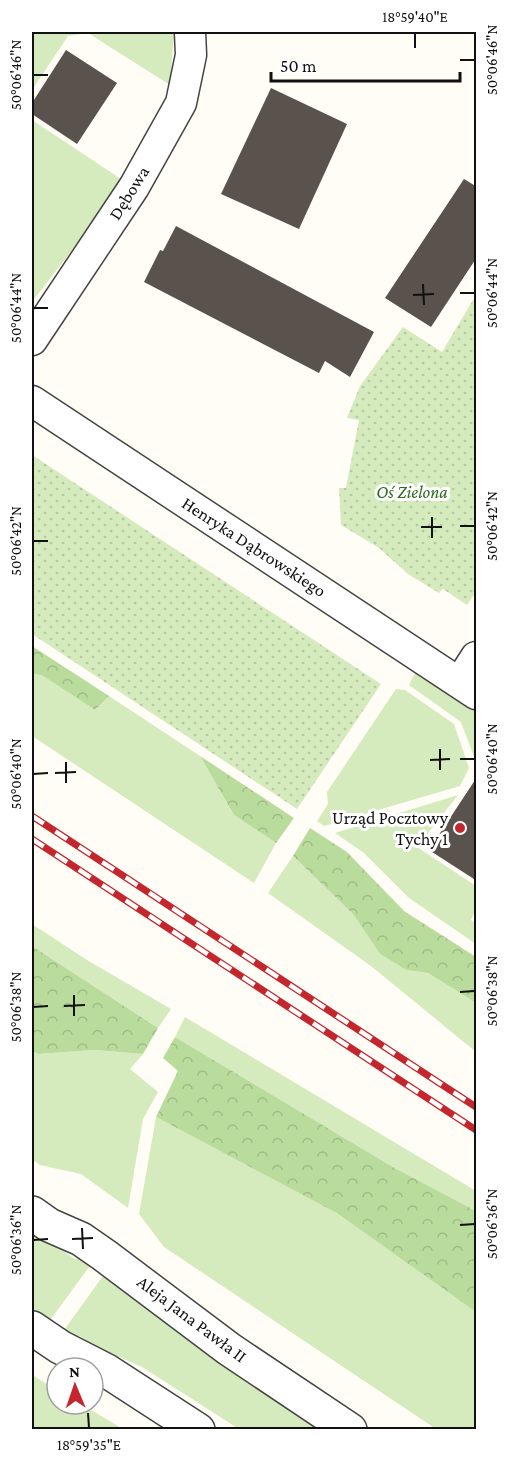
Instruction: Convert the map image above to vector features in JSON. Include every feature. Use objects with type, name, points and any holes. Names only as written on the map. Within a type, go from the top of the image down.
[{"type":"street","name":"Dębowa","points":[[32,340],[134,187],[181,104],[191,55],[190,32]]},
{"type":"street","name":"Henryka Dąbrowskiego","points":[[32,401],[468,688]]},
{"type":"street","points":[[468,688],[477,657]]},
{"type":"street","name":"Aleja Jana Pawła II","points":[[32,1213],[49,1226],[81,1239],[97,1249],[229,1349],[345,1427]]},
{"type":"street","points":[[32,1328],[60,1347],[107,1371],[198,1430]]},
{"type":"green space","points":[[32,32],[174,32],[170,85],[88,33],[68,36],[32,90]]},
{"type":"green space","points":[[32,120],[121,179],[83,236],[32,302]]},
{"type":"green space","name":"Oś Zielona","points":[[476,295],[476,592],[467,605],[443,589],[439,593],[408,574],[379,548],[341,525],[339,488],[346,488],[359,420],[347,418],[360,386],[403,327],[442,352]]},
{"type":"green space","points":[[32,455],[381,684],[297,809],[32,634]]},
{"type":"green space","points":[[32,646],[109,696],[95,710],[43,676],[32,673]]},
{"type":"green space","points":[[416,671],[476,711],[474,757],[461,722],[409,685]]},
{"type":"green space","points":[[32,673],[43,676],[95,710],[109,696],[200,756],[234,815],[276,843],[254,883],[32,736]]},
{"type":"green space","points":[[396,689],[405,690],[454,724],[469,768],[460,786],[324,826],[317,821],[328,804],[327,792]]},
{"type":"green space","points":[[200,756],[294,818],[276,843],[234,815]]},
{"type":"green space","points":[[458,795],[417,847],[476,886],[476,909],[471,920],[476,924],[476,944],[409,898],[364,853],[335,833]]},
{"type":"green space","points":[[310,828],[347,852],[404,911],[476,957],[476,1003],[428,973],[406,970],[380,954],[353,914],[293,856]]},
{"type":"green space","points":[[293,856],[353,914],[380,954],[406,970],[428,973],[476,1003],[476,1052],[371,966],[268,893]]},
{"type":"green space","points":[[32,924],[87,960],[171,1009],[158,1028],[32,946]]},
{"type":"green space","points":[[32,946],[158,1028],[143,1054],[95,1050],[38,1054],[32,1051]]},
{"type":"green space","points":[[185,1017],[476,1191],[476,1211],[393,1167],[175,1037]]},
{"type":"green space","points":[[175,1037],[393,1167],[476,1211],[476,1312],[337,1213],[156,1117],[178,1071],[163,1058]]},
{"type":"green space","points":[[95,1050],[143,1054],[130,1069],[158,1092],[143,1119],[128,1208],[81,1174],[40,1165],[32,1159],[32,1051],[38,1054]]},
{"type":"green space","points":[[156,1117],[337,1212],[476,1312],[476,1429],[436,1429],[164,1247],[139,1214]]},
{"type":"green space","points":[[32,1230],[75,1259],[92,1256],[95,1259],[45,1327],[32,1317]]},
{"type":"green space","points":[[108,1269],[328,1429],[239,1429],[142,1367],[94,1346],[80,1336],[63,1339],[59,1337]]},
{"type":"green space","points":[[32,1375],[45,1383],[45,1416],[101,1416],[123,1429],[32,1429]]},
{"type":"building","points":[[66,50],[117,83],[77,144],[32,114],[32,103]]},
{"type":"building","points":[[271,88],[347,124],[299,229],[221,194]]},
{"type":"building","points":[[464,179],[477,187],[477,257],[431,327],[385,298]]},
{"type":"building","points":[[176,226],[374,332],[350,377],[325,361],[319,373],[144,282],[160,250],[163,251]]},
{"type":"building","name":"Urząd Pocztowy Tychy 1","points":[[477,777],[477,881],[429,850]]},
{"type":"railway","points":[[32,816],[476,1107]]},
{"type":"railway","points":[[32,839],[476,1130]]},
{"type":"place","name":"Urząd Pocztowy Tychy 1","points":[[460,828]]}]
